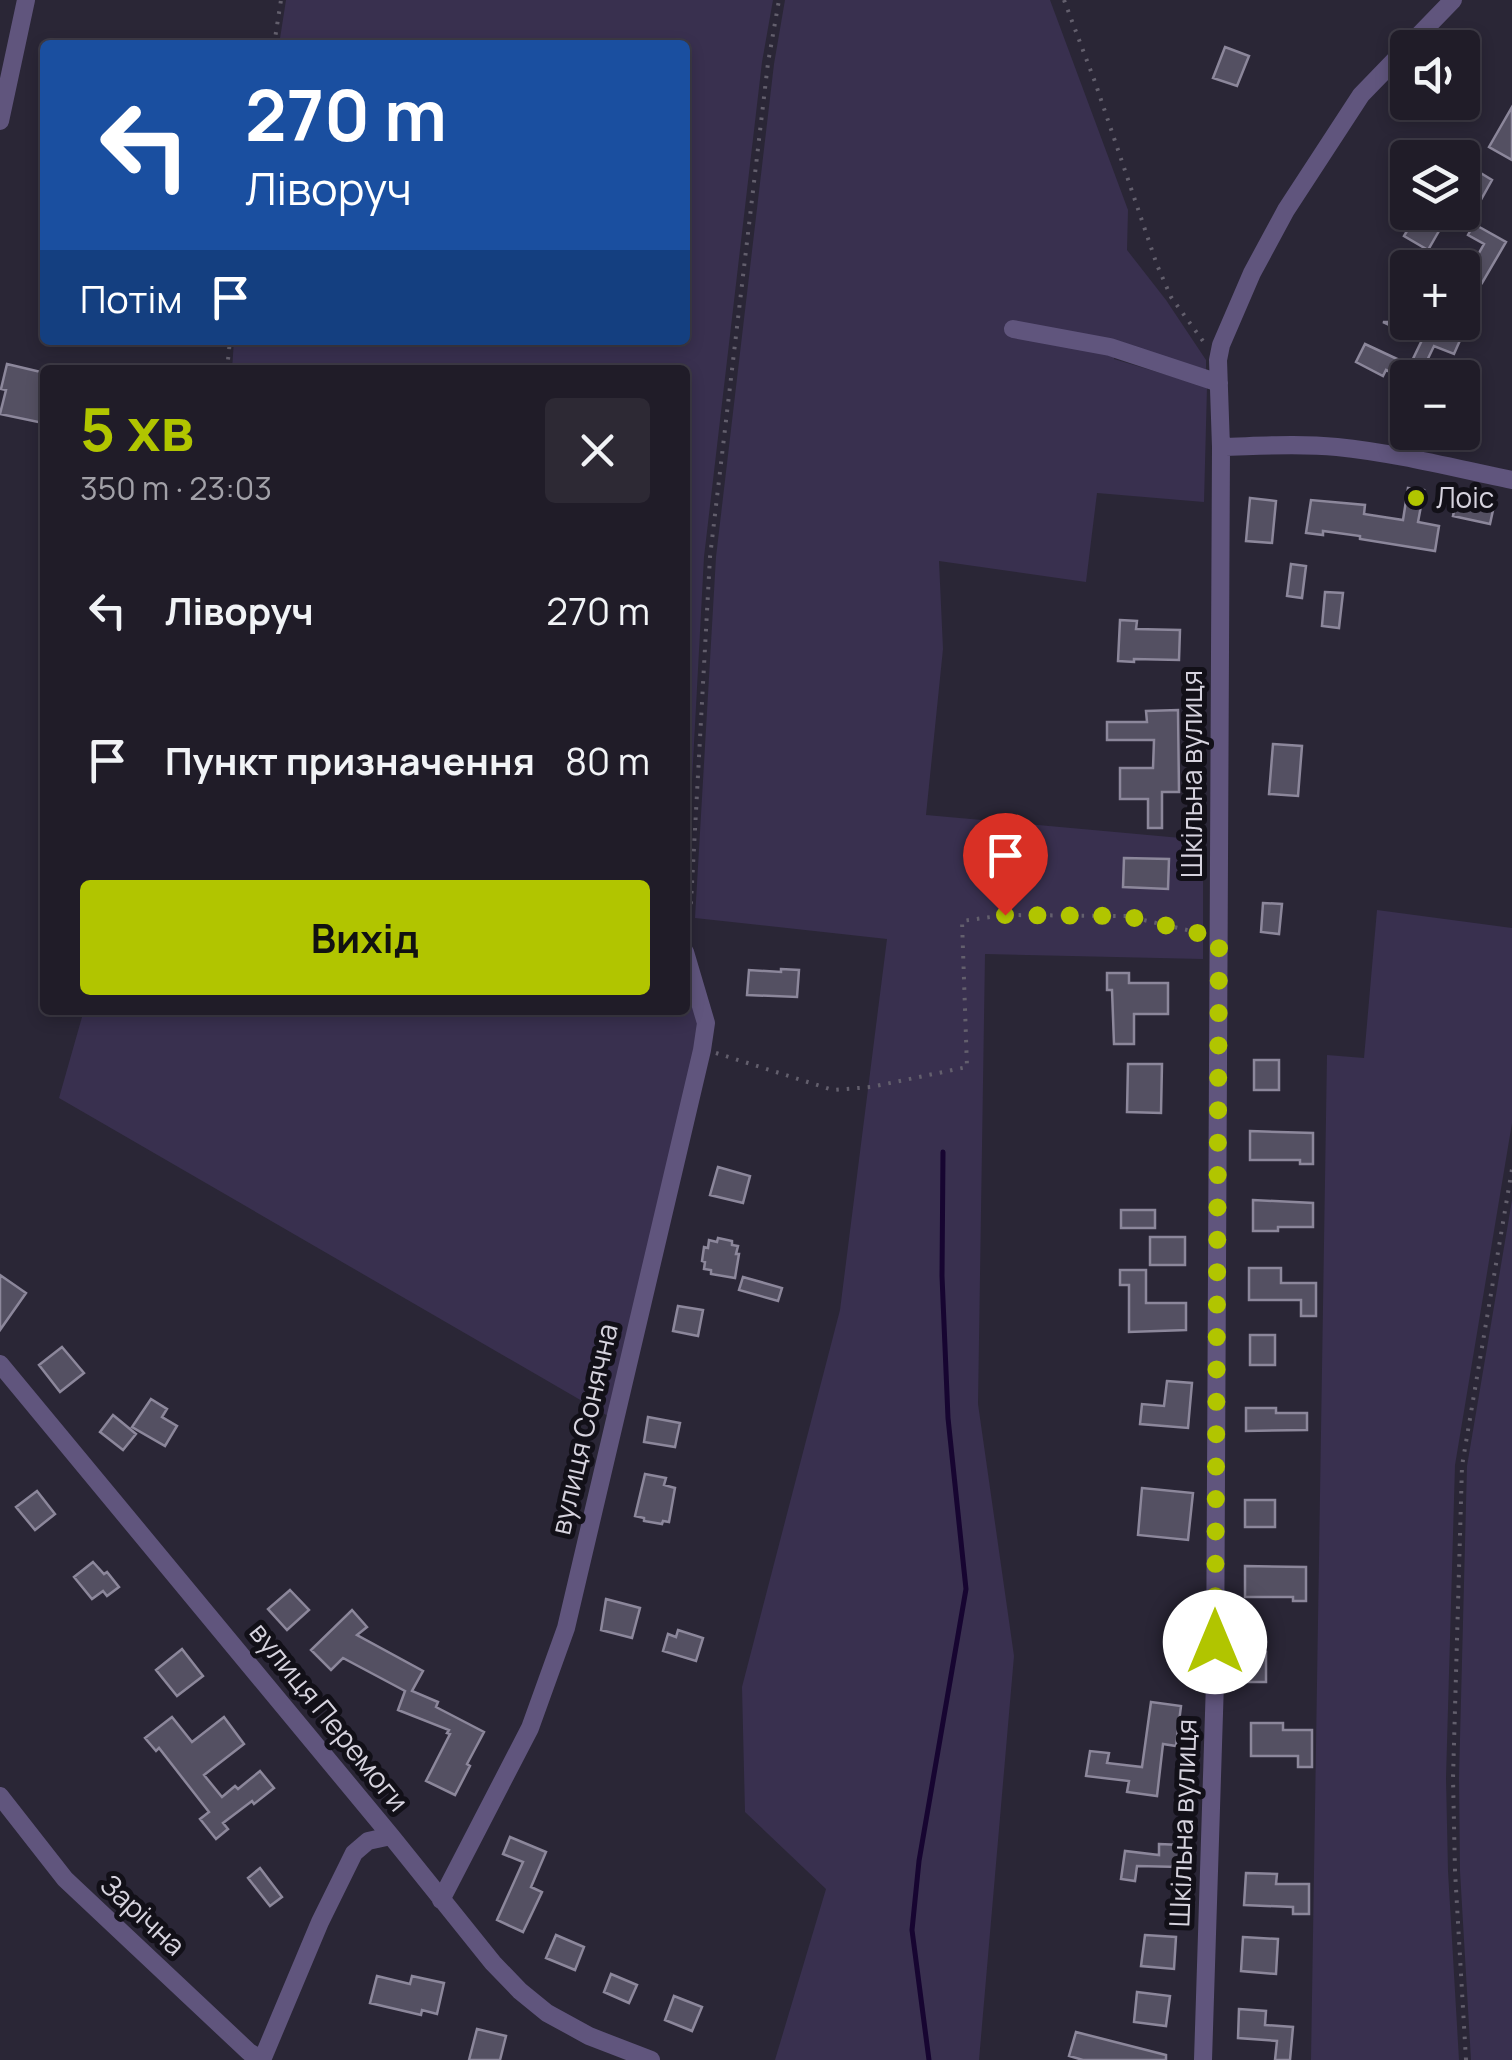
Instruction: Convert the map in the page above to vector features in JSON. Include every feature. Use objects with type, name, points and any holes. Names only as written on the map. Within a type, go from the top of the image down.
[{"type":"street","points":[[0,122],[26,0]]},
{"type":"street","points":[[1218,360],[1252,272],[1296,194],[1362,95],[1453,0]]},
{"type":"street","points":[[1013,330],[1110,347],[1220,383]]},
{"type":"street","name":"Шкільна вулиця","points":[[1202,2060],[1215,1682],[1221,448],[1218,360]]},
{"type":"street","points":[[1221,448],[1332,446],[1381,452],[1512,480]]},
{"type":"street","name":"вулиця Сонячна","points":[[442,1900],[530,1728],[566,1628],[702,1050],[706,1023],[690,969]]},
{"type":"street","name":"вулиця Перемоги","points":[[0,1364],[493,1963],[547,2013],[589,2036],[651,2060]]},
{"type":"street","name":"Зарічна","points":[[0,1796],[65,1879],[262,2060]]},
{"type":"street","points":[[262,2060],[320,1922],[354,1854],[368,1841],[391,1836]]},
{"type":"path","points":[[275,40],[281,0]]},
{"type":"path","points":[[690,869],[710,557],[768,63],[779,0]]},
{"type":"path","points":[[1064,0],[1157,265],[1171,297],[1218,360]]},
{"type":"path","points":[[702,1050],[833,1090],[871,1087],[968,1067],[962,921],[1005,915],[1126,916],[1219,938]]},
{"type":"path","points":[[1466,2060],[1454,1778],[1462,1466],[1512,1169]]},
{"type":"shaded area","points":[[286,0],[773,0],[762,62],[704,557],[690,818],[690,365],[232,365],[234,345],[690,345],[690,40],[280,40]]},
{"type":"shaded area","points":[[785,0],[1050,0],[1128,210],[1127,250],[1206,360],[1206,371],[1116,341],[1114,359],[1207,387],[1204,502],[1097,493],[1086,582],[939,561],[943,649],[926,815],[1203,840],[1203,959],[985,954],[978,1404],[1014,1656],[979,2060],[775,2060],[826,1889],[745,1812],[742,1687],[840,1310],[887,939],[695,918],[716,557],[774,64]]},
{"type":"shaded area","points":[[1377,910],[1512,928],[1512,1123],[1455,1465],[1446,1778],[1459,2060],[1311,2060],[1327,1055],[1364,1058]]},
{"type":"shaded area","points":[[690,994],[699,1024],[608,1416],[59,1098],[83,1015],[690,1015]]},
{"type":"shaded area","points":[[1512,1200],[1512,2060],[1471,2060],[1459,1778],[1467,1466]]},
{"type":"building","points":[[1225,47],[1249,56],[1237,86],[1213,78]]},
{"type":"building","points":[[1512,107],[1512,160],[1489,147]]},
{"type":"building","points":[[1480,173],[1492,180],[1480,201]]},
{"type":"building","points":[[1480,227],[1506,242],[1482,283],[1480,251],[1484,244],[1468,235]]},
{"type":"building","points":[[1408,230],[1440,230],[1428,250],[1404,236]]},
{"type":"building","points":[[1422,340],[1460,340],[1454,354],[1434,346],[1427,360],[1412,360]]},
{"type":"building","points":[[1365,344],[1399,360],[1390,360],[1390,372],[1386,370],[1383,376],[1356,362]]},
{"type":"building","points":[[7,364],[40,372],[40,422],[0,414],[6,390],[1,389]]},
{"type":"building","points":[[1408,488],[1424,490],[1418,522],[1439,526],[1435,551],[1360,536],[1306,533],[1311,500],[1365,505],[1364,514],[1403,520]]},
{"type":"building","points":[[1458,493],[1495,501],[1490,524],[1453,516]]},
{"type":"building","points":[[1250,498],[1276,501],[1272,543],[1246,541]]},
{"type":"building","points":[[1291,564],[1306,566],[1302,598],[1287,596]]},
{"type":"building","points":[[1325,592],[1343,593],[1339,628],[1322,626]]},
{"type":"building","points":[[1120,620],[1137,621],[1136,629],[1180,630],[1179,660],[1118,661]]},
{"type":"building","points":[[1178,710],[1179,792],[1162,792],[1162,828],[1148,828],[1148,799],[1120,799],[1120,768],[1153,768],[1154,740],[1107,740],[1107,722],[1147,722],[1146,711]]},
{"type":"building","points":[[1273,744],[1302,746],[1298,796],[1269,794]]},
{"type":"building","points":[[1124,858],[1169,859],[1168,889],[1123,887]]},
{"type":"building","points":[[1263,903],[1282,904],[1279,934],[1261,932]]},
{"type":"building","points":[[749,970],[799,970],[797,997],[747,995]]},
{"type":"building","points":[[1107,973],[1129,973],[1129,983],[1168,983],[1168,1014],[1134,1014],[1134,1044],[1114,1044],[1112,990],[1107,990]]},
{"type":"building","points":[[1254,1060],[1279,1060],[1279,1090],[1254,1090]]},
{"type":"building","points":[[1128,1064],[1162,1064],[1161,1113],[1127,1112]]},
{"type":"building","points":[[1250,1131],[1313,1133],[1313,1164],[1300,1164],[1300,1160],[1250,1160]]},
{"type":"building","points":[[718,1167],[750,1176],[743,1203],[710,1195]]},
{"type":"building","points":[[1253,1200],[1313,1203],[1313,1227],[1253,1231]]},
{"type":"building","points":[[1121,1210],[1155,1210],[1155,1228],[1121,1228]]},
{"type":"building","points":[[1150,1237],[1185,1237],[1185,1265],[1150,1265]]},
{"type":"building","points":[[718,1238],[738,1246],[735,1278],[704,1269],[704,1247],[708,1248],[709,1240],[717,1242]]},
{"type":"building","points":[[1249,1268],[1281,1268],[1281,1283],[1316,1283],[1316,1316],[1301,1316],[1301,1300],[1249,1300]]},
{"type":"building","points":[[1120,1270],[1146,1270],[1146,1303],[1186,1303],[1186,1330],[1129,1332],[1129,1285],[1120,1285]]},
{"type":"building","points":[[0,1275],[26,1293],[0,1330]]},
{"type":"building","points":[[743,1277],[782,1288],[778,1301],[739,1290]]},
{"type":"building","points":[[678,1306],[703,1310],[698,1336],[673,1331]]},
{"type":"building","points":[[1250,1335],[1275,1335],[1275,1365],[1250,1365]]},
{"type":"building","points":[[62,1347],[84,1373],[60,1392],[39,1365]]},
{"type":"building","points":[[1167,1381],[1192,1383],[1188,1428],[1140,1424],[1142,1404],[1164,1406]]},
{"type":"building","points":[[151,1399],[167,1409],[162,1417],[177,1426],[165,1446],[132,1427]]},
{"type":"building","points":[[1246,1408],[1307,1413],[1307,1430],[1246,1431]]},
{"type":"building","points":[[113,1415],[136,1434],[123,1450],[100,1432]]},
{"type":"building","points":[[648,1417],[680,1423],[675,1447],[644,1442]]},
{"type":"building","points":[[645,1474],[666,1478],[664,1485],[675,1488],[669,1522],[644,1521],[635,1516]]},
{"type":"building","points":[[1142,1488],[1193,1493],[1188,1540],[1138,1535]]},
{"type":"building","points":[[37,1491],[55,1514],[35,1530],[16,1507]]},
{"type":"building","points":[[1245,1500],[1275,1500],[1275,1527],[1245,1527]]},
{"type":"building","points":[[93,1562],[119,1587],[107,1596],[103,1591],[92,1599],[74,1577]]},
{"type":"building","points":[[1245,1566],[1306,1567],[1306,1601],[1293,1601],[1293,1597],[1245,1597]]},
{"type":"building","points":[[290,1590],[309,1610],[287,1630],[268,1609]]},
{"type":"building","points":[[606,1599],[640,1608],[632,1638],[601,1630]]},
{"type":"building","points":[[352,1610],[367,1627],[357,1635],[423,1671],[412,1691],[438,1702],[436,1707],[484,1732],[455,1795],[426,1781],[449,1730],[398,1710],[405,1691],[343,1658],[331,1670],[311,1650]]},
{"type":"building","points":[[678,1630],[703,1638],[696,1661],[663,1651],[668,1634],[676,1637]]},
{"type":"building","points":[[182,1649],[203,1676],[177,1696],[156,1670]]},
{"type":"building","points":[[1246,1652],[1266,1652],[1266,1682],[1246,1682]]},
{"type":"building","points":[[1151,1702],[1181,1706],[1176,1746],[1163,1744],[1157,1796],[1127,1792],[1129,1781],[1086,1776],[1090,1751],[1109,1753],[1107,1763],[1142,1767]]},
{"type":"building","points":[[172,1717],[192,1742],[224,1717],[244,1744],[204,1775],[222,1797],[260,1771],[274,1788],[223,1823],[228,1829],[216,1839],[200,1819],[209,1812],[159,1748],[156,1751],[145,1738]]},
{"type":"building","points":[[1251,1723],[1283,1723],[1283,1730],[1312,1730],[1312,1767],[1298,1767],[1298,1756],[1251,1756]]},
{"type":"building","points":[[510,1837],[546,1852],[531,1887],[542,1892],[523,1932],[497,1920],[523,1862],[503,1854]]},
{"type":"building","points":[[1159,1844],[1181,1845],[1180,1867],[1137,1866],[1135,1881],[1121,1879],[1125,1851],[1159,1855]]},
{"type":"building","points":[[260,1868],[282,1897],[270,1906],[248,1878]]},
{"type":"building","points":[[1246,1873],[1277,1874],[1276,1884],[1309,1884],[1309,1914],[1293,1914],[1293,1907],[1244,1905]]},
{"type":"building","points":[[556,1935],[584,1947],[575,1970],[546,1958]]},
{"type":"building","points":[[1145,1935],[1176,1937],[1174,1969],[1141,1966]]},
{"type":"building","points":[[1243,1937],[1278,1939],[1276,1974],[1241,1971]]},
{"type":"building","points":[[611,1974],[637,1985],[629,2003],[604,1992]]},
{"type":"building","points":[[377,1976],[410,1984],[412,1976],[444,1983],[437,2014],[422,2010],[421,2015],[370,2003]]},
{"type":"building","points":[[1137,1992],[1170,1996],[1166,2026],[1134,2022]]},
{"type":"building","points":[[674,1996],[702,2007],[692,2031],[665,2020]]},
{"type":"building","points":[[1239,2009],[1266,2011],[1265,2025],[1293,2027],[1290,2060],[1275,2060],[1277,2041],[1238,2038]]},
{"type":"building","points":[[477,2029],[506,2036],[500,2060],[469,2060]]},
{"type":"building","points":[[1076,2032],[1166,2055],[1166,2060],[1083,2060],[1069,2056]]},
{"type":"waterway","points":[[929,2060],[912,1930],[919,1861],[966,1589],[948,1418],[942,1276],[943,1152]]},
{"type":"place","name":"Лоіс","points":[[1416,498]]},
{"type":"route","points":[[1005,915],[1126,916],[1219,938],[1215,1642]]}]
